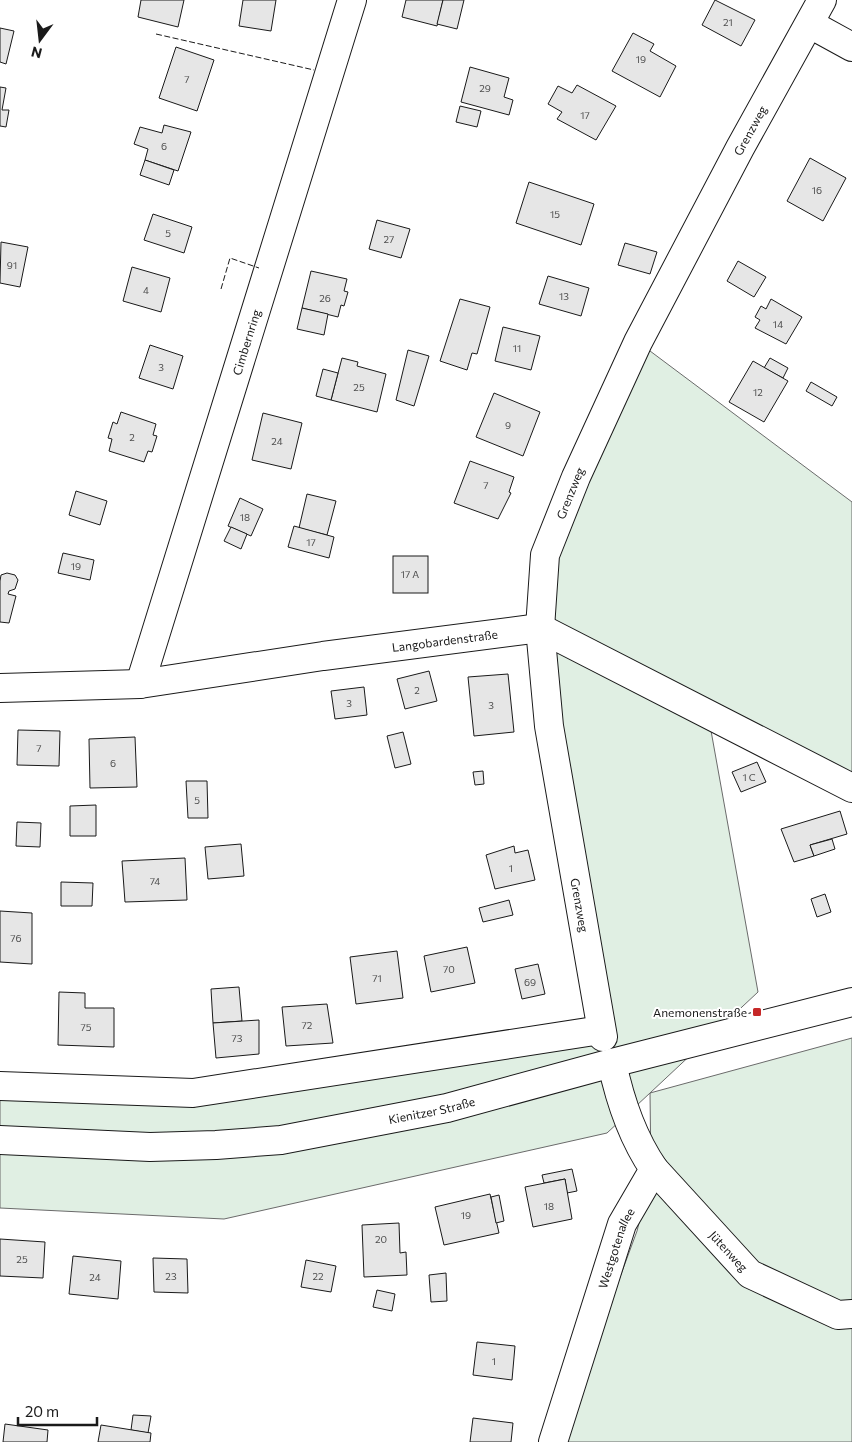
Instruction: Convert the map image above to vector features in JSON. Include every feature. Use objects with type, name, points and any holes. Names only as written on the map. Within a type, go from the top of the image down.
[{"type":"street","name":"Cimbernring","points":[[140,684],[352,0]]},
{"type":"street","points":[[816,12],[852,47]]},
{"type":"street","name":"Grenzweg","points":[[0,1086],[193,1093],[602,1034],[549,726],[540,628],[545,556],[576,477],[638,342],[740,148],[816,12]]},
{"type":"street","name":"Langobardenstraße","points":[[0,688],[140,684],[323,656],[540,628]]},
{"type":"street","points":[[540,628],[852,788]]},
{"type":"street","name":"Kienitzer Straße","points":[[0,1140],[150,1147],[216,1146],[281,1140],[447,1108],[612,1063],[852,1002]]},
{"type":"street","points":[[612,1063],[619,1095],[640,1149],[654,1170]]},
{"type":"street","name":"Jütenweg","points":[[654,1170],[750,1274],[838,1315],[852,1314]]},
{"type":"street","name":"Westgotenallee","points":[[553,1442],[622,1224],[654,1170]]},
{"type":"green space","points":[[638,342],[852,502],[852,788],[708,714],[758,992],[607,1133],[224,1219],[0,1208],[0,1086],[193,1093],[601,1030],[549,726],[545,555]]},
{"type":"green space","points":[[852,1038],[852,1442],[559,1442],[637,1231],[651,1176],[650,1093]]},
{"type":"building","points":[[141,0],[184,0],[178,27],[138,17]]},
{"type":"building","points":[[243,0],[276,0],[271,31],[239,26]]},
{"type":"building","points":[[406,0],[443,0],[437,26],[402,17]]},
{"type":"building","points":[[443,0],[464,0],[457,29],[437,24]]},
{"type":"building","points":[[715,0],[755,20],[741,46],[702,25]]},
{"type":"building","points":[[0,28],[14,31],[6,64],[0,62]]},
{"type":"building","points":[[633,33],[654,44],[650,51],[676,66],[660,97],[612,71]]},
{"type":"building","points":[[176,47],[214,60],[197,111],[159,98]]},
{"type":"building","points":[[470,67],[509,78],[504,97],[513,100],[509,115],[461,102]]},
{"type":"building","points":[[577,85],[616,106],[596,140],[557,119],[562,112],[548,104],[558,86],[572,93]]},
{"type":"building","points":[[0,87],[6,88],[2,110],[9,110],[6,127],[0,126]]},
{"type":"building","points":[[460,106],[481,111],[477,127],[456,122]]},
{"type":"building","points":[[164,125],[191,132],[178,171],[145,160],[148,149],[134,144],[140,127],[162,133]]},
{"type":"building","points":[[810,158],[846,178],[823,221],[787,201]]},
{"type":"building","points":[[145,160],[174,170],[169,185],[140,175]]},
{"type":"building","points":[[529,182],[594,204],[581,245],[516,223]]},
{"type":"building","points":[[153,214],[192,227],[184,253],[144,240]]},
{"type":"building","points":[[377,220],[410,229],[401,258],[369,249]]},
{"type":"building","points":[[1,242],[28,247],[20,287],[0,283]]},
{"type":"building","points":[[625,243],[657,252],[650,274],[618,265]]},
{"type":"building","points":[[738,261],[766,277],[754,297],[727,281]]},
{"type":"building","points":[[132,267],[170,278],[161,312],[123,301]]},
{"type":"building","points":[[311,271],[347,279],[344,291],[348,292],[344,306],[341,305],[338,317],[302,308]]},
{"type":"building","points":[[548,276],[589,288],[581,316],[539,304]]},
{"type":"building","points":[[460,299],[490,307],[477,354],[472,353],[467,370],[440,361]]},
{"type":"building","points":[[771,299],[802,317],[786,344],[755,328],[760,320],[755,317],[761,306],[766,309]]},
{"type":"building","points":[[302,308],[328,314],[324,335],[297,329]]},
{"type":"building","points":[[503,327],[540,336],[531,370],[495,361]]},
{"type":"building","points":[[150,345],[183,356],[173,389],[139,378]]},
{"type":"building","points":[[408,350],[429,356],[414,406],[396,400]]},
{"type":"building","points":[[342,358],[358,362],[357,366],[386,374],[377,412],[331,400]]},
{"type":"building","points":[[770,358],[788,368],[783,378],[764,368]]},
{"type":"building","points":[[753,361],[788,381],[764,422],[729,402]]},
{"type":"building","points":[[323,369],[338,373],[331,400],[316,396]]},
{"type":"building","points":[[811,382],[837,397],[832,406],[806,391]]},
{"type":"building","points":[[494,393],[540,412],[523,456],[476,437]]},
{"type":"building","points":[[121,412],[156,424],[153,435],[157,436],[152,452],[148,451],[144,462],[109,451],[112,439],[108,438],[113,422],[117,424]]},
{"type":"building","points":[[263,413],[302,423],[291,469],[252,460]]},
{"type":"building","points":[[470,461],[514,477],[509,492],[511,493],[498,519],[454,503]]},
{"type":"building","points":[[76,491],[107,501],[100,525],[69,515]]},
{"type":"building","points":[[307,494],[336,501],[327,535],[299,528]]},
{"type":"building","points":[[240,498],[263,509],[251,536],[228,526]]},
{"type":"building","points":[[294,526],[334,537],[329,558],[288,547]]},
{"type":"building","points":[[231,527],[247,534],[241,549],[224,541]]},
{"type":"building","points":[[63,553],[94,560],[90,580],[58,573]]},
{"type":"building","points":[[393,556],[428,556],[428,593],[393,593]]},
{"type":"building","points":[[7,573],[15,575],[18,580],[15,589],[9,591],[8,594],[16,596],[9,623],[0,622],[0,581],[1,575]]},
{"type":"building","points":[[429,671],[437,701],[405,709],[397,679]]},
{"type":"building","points":[[508,674],[514,732],[474,736],[468,677]]},
{"type":"building","points":[[364,687],[367,715],[335,719],[331,691]]},
{"type":"building","points":[[18,730],[60,731],[59,766],[17,765]]},
{"type":"building","points":[[403,732],[411,764],[395,768],[387,736]]},
{"type":"building","points":[[135,737],[137,787],[90,788],[89,739]]},
{"type":"building","points":[[757,762],[766,782],[741,792],[732,772]]},
{"type":"building","points":[[483,771],[484,784],[475,785],[473,772]]},
{"type":"building","points":[[186,781],[207,781],[208,818],[188,818]]},
{"type":"building","points":[[96,805],[96,836],[70,836],[70,806]]},
{"type":"building","points":[[840,811],[847,834],[810,845],[814,856],[794,862],[781,829]]},
{"type":"building","points":[[17,822],[41,823],[40,847],[16,846]]},
{"type":"building","points":[[832,839],[835,849],[814,856],[810,845]]},
{"type":"building","points":[[241,844],[244,876],[208,879],[205,847]]},
{"type":"building","points":[[514,846],[515,853],[528,850],[535,880],[495,889],[486,855]]},
{"type":"building","points":[[185,858],[187,900],[125,902],[122,861]]},
{"type":"building","points":[[61,882],[93,883],[92,906],[61,906]]},
{"type":"building","points":[[825,894],[831,912],[817,917],[811,899]]},
{"type":"building","points":[[509,900],[513,915],[483,922],[479,908]]},
{"type":"building","points":[[0,911],[32,913],[32,964],[0,962]]},
{"type":"building","points":[[467,947],[475,983],[431,992],[424,956]]},
{"type":"building","points":[[397,951],[403,998],[356,1004],[350,957]]},
{"type":"building","points":[[538,964],[545,994],[522,999],[515,969]]},
{"type":"building","points":[[239,987],[242,1021],[213,1023],[211,989]]},
{"type":"building","points":[[59,992],[85,993],[85,1008],[114,1008],[114,1047],[58,1045]]},
{"type":"building","points":[[327,1004],[333,1043],[286,1046],[282,1007]]},
{"type":"building","points":[[259,1020],[259,1054],[216,1058],[213,1023]]},
{"type":"building","points":[[572,1169],[577,1191],[567,1193],[565,1179],[544,1183],[542,1175]]},
{"type":"building","points":[[565,1179],[572,1219],[533,1227],[525,1187]]},
{"type":"building","points":[[490,1194],[499,1233],[444,1245],[435,1207]]},
{"type":"building","points":[[499,1195],[504,1221],[496,1223],[491,1197]]},
{"type":"building","points":[[399,1223],[400,1253],[406,1252],[407,1275],[364,1277],[362,1225]]},
{"type":"building","points":[[0,1239],[45,1242],[43,1278],[0,1276]]},
{"type":"building","points":[[73,1256],[121,1261],[118,1299],[69,1294]]},
{"type":"building","points":[[153,1258],[187,1259],[188,1293],[154,1292]]},
{"type":"building","points":[[306,1260],[336,1266],[331,1292],[301,1287]]},
{"type":"building","points":[[446,1273],[447,1301],[431,1302],[429,1275]]},
{"type":"building","points":[[377,1290],[395,1294],[392,1311],[373,1307]]},
{"type":"building","points":[[477,1342],[515,1346],[512,1380],[473,1375]]},
{"type":"building","points":[[133,1415],[151,1416],[148,1433],[131,1430]]},
{"type":"building","points":[[473,1418],[513,1423],[511,1442],[470,1442]]},
{"type":"building","points":[[5,1424],[48,1430],[47,1442],[3,1442]]},
{"type":"building","points":[[101,1425],[151,1433],[150,1442],[98,1442]]},
{"type":"fence","points":[[156,34],[314,70]]},
{"type":"fence","points":[[221,289],[230,258],[259,268]]},
{"type":"place","name":"Anemonenstraße","points":[[757,1012]]}]
